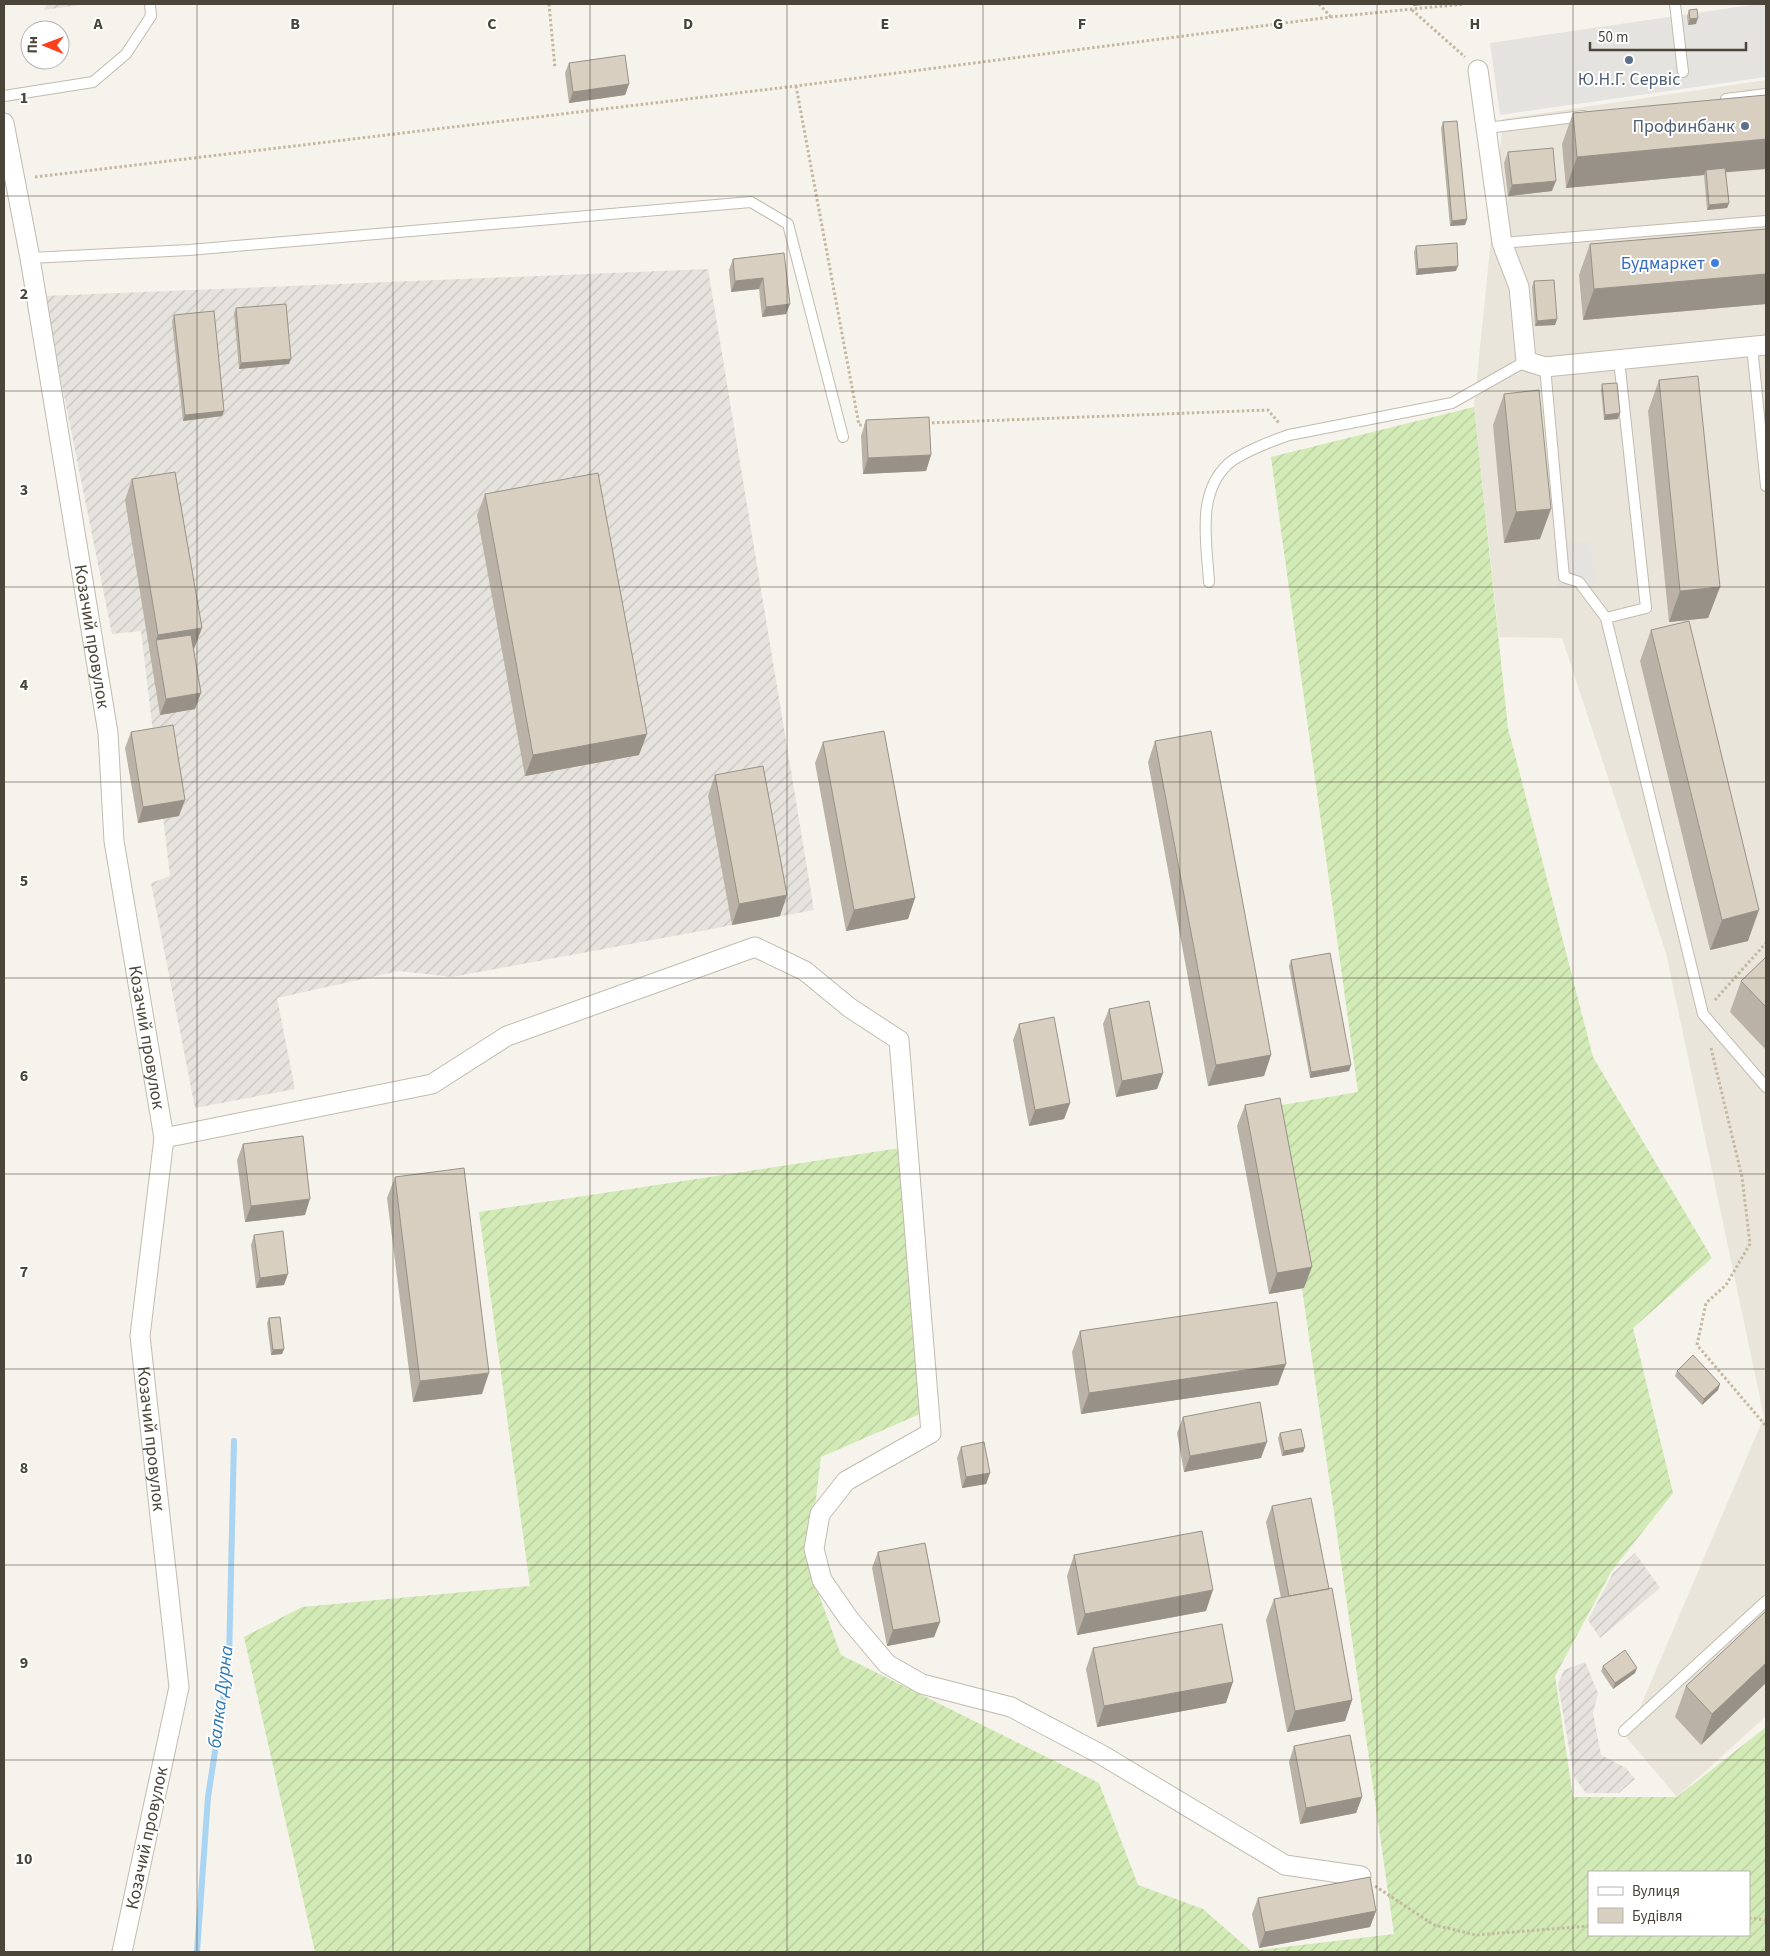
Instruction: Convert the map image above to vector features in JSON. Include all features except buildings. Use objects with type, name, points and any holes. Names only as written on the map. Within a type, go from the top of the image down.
[{"type":"street","points":[[1478,70],[1502,243],[1519,287],[1526,360],[1545,367],[1759,346]]},
{"type":"street","name":"Козачий провулок","points":[[4,122],[30,258],[108,733],[114,841],[164,1138],[140,1336],[179,1687],[122,1952]]},
{"type":"street","points":[[164,1138],[432,1084],[507,1036],[755,947],[805,971],[850,1008],[899,1040],[931,1433],[846,1481],[820,1514],[814,1549],[822,1580],[849,1619],[888,1664],[922,1684],[1011,1707],[1102,1755],[1285,1865],[1361,1876]]},
{"type":"lane","points":[[4,96],[93,82],[126,54],[151,16],[150,4]]},
{"type":"lane","points":[[1674,4],[1683,72]]},
{"type":"lane","points":[[1718,100],[1766,94]]},
{"type":"lane","points":[[1487,128],[1593,115]]},
{"type":"lane","points":[[30,258],[189,250],[751,202],[788,224],[843,437]]},
{"type":"lane","points":[[1502,243],[1766,221]]},
{"type":"lane","points":[[1759,346],[1766,486]]},
{"type":"lane","points":[[1209,582],[1206,508],[1211,487],[1227,464],[1265,444],[1290,435],[1452,403],[1526,360]]},
{"type":"lane","points":[[1606,618],[1646,608],[1619,360]]},
{"type":"lane","points":[[1545,367],[1564,577],[1580,582],[1606,618],[1703,1014],[1766,1087]]},
{"type":"lane","points":[[1624,1731],[1766,1601]]},
{"type":"path","points":[[548,4],[555,68]]},
{"type":"path","points":[[1319,4],[1331,17]]},
{"type":"path","points":[[14,180],[796,86],[1331,17],[1464,4]]},
{"type":"path","points":[[1412,9],[1478,70]]},
{"type":"path","points":[[796,86],[859,425],[869,425]]},
{"type":"path","points":[[919,423],[1268,410],[1290,435]]},
{"type":"path","points":[[1703,1014],[1766,943]]},
{"type":"path","points":[[1711,1046],[1742,1177],[1750,1244],[1726,1285],[1706,1303],[1697,1345],[1766,1426]]},
{"type":"path","points":[[1361,1876],[1434,1925],[1476,1935],[1588,1926]]},
{"type":"path","points":[[1750,1918],[1766,1920]]},
{"type":"shaded area","points":[[47,4],[86,4],[44,10]]},
{"type":"shaded area","name":"Ю.Н.Г. Сервіс","points":[[1766,4],[1766,77],[1500,115],[1490,43]]},
{"type":"shaded area","points":[[1766,80],[1766,1716],[1677,1797],[1627,1738],[1764,1417],[1666,953],[1562,638],[1499,637],[1474,407],[1503,119]]},
{"type":"shaded area","points":[[708,269],[814,910],[452,977],[399,971],[277,998],[295,1089],[195,1108],[151,883],[170,876],[141,631],[112,634],[44,296]]},
{"type":"shaded area","points":[[1590,541],[1595,585],[1558,589],[1553,545]]},
{"type":"shaded area","points":[[1635,1553],[1660,1588],[1600,1638],[1588,1620],[1613,1573]]},
{"type":"shaded area","points":[[1585,1662],[1598,1693],[1593,1713],[1601,1755],[1626,1768],[1635,1779],[1619,1793],[1586,1793],[1574,1777],[1558,1684],[1564,1670]]},
{"type":"green space","points":[[1474,407],[1508,728],[1593,1057],[1712,1258],[1633,1328],[1673,1493],[1611,1572],[1555,1676],[1573,1797],[1677,1797],[1766,1727],[1766,1952],[315,1952],[244,1637],[302,1607],[530,1586],[479,1212],[900,1148],[920,1414],[821,1457],[808,1565],[841,1655],[1099,1783],[1138,1885],[1203,1909],[1251,1951],[1394,1934],[1276,1106],[1358,1092],[1271,457]]},
{"type":"waterway","name":"балка Дурна","points":[[197,1952],[208,1797],[229,1660],[234,1441]]},
{"type":"place","name":"Ю.Н.Г. Сервіс","points":[[1629,60]]},
{"type":"place","name":"Профинбанк","points":[[1745,126]]},
{"type":"place","name":"Будмаркет","points":[[1715,263]]}]
